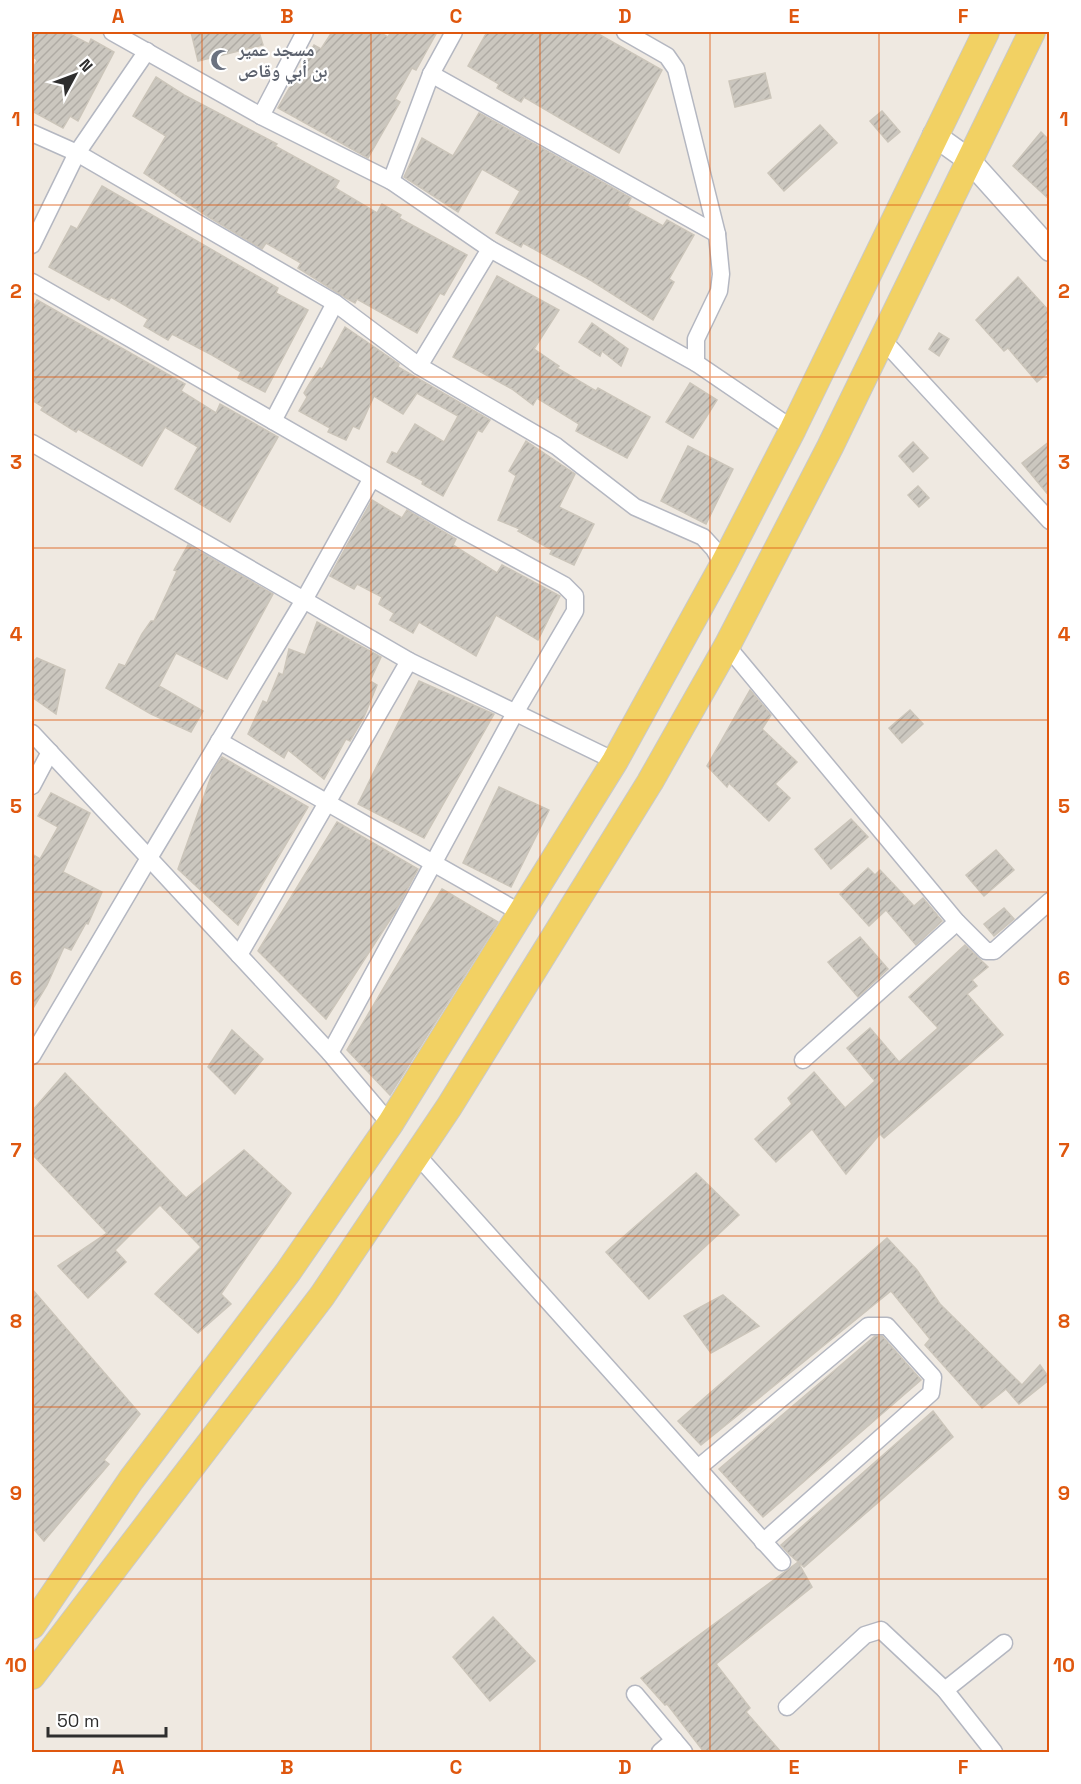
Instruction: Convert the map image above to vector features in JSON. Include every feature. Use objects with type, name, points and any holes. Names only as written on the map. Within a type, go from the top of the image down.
[{"type":"main road","points":[[32,1626],[131,1480],[288,1272],[390,1124],[615,761],[723,565],[793,429],[986,32]]},
{"type":"main road","points":[[32,1676],[322,1296],[417,1155],[650,782],[727,646],[830,447],[881,338],[1032,32]]},
{"type":"main road","points":[[32,1596],[60,1587]]},
{"type":"street","points":[[112,32],[261,116],[391,181],[490,249],[696,363],[793,429]]},
{"type":"street","points":[[261,116],[305,32]]},
{"type":"street","points":[[391,181],[431,74],[454,32]]},
{"type":"street","points":[[625,32],[667,56],[676,69],[717,234],[722,274],[719,291],[696,339],[696,363]]},
{"type":"street","points":[[32,245],[77,153],[147,51]]},
{"type":"street","points":[[431,74],[717,234]]},
{"type":"street","points":[[32,133],[77,153],[335,303],[419,366],[556,446],[635,507],[703,537],[714,549],[723,565]]},
{"type":"street","points":[[934,135],[969,160],[1050,250]]},
{"type":"street","points":[[419,366],[490,249]]},
{"type":"street","points":[[32,282],[372,478],[564,585],[575,596],[575,611],[515,713],[435,864],[330,1053]]},
{"type":"street","points":[[273,421],[335,303]]},
{"type":"street","points":[[881,338],[1050,521]]},
{"type":"street","points":[[32,443],[409,661],[615,761]]},
{"type":"street","points":[[32,1056],[304,600],[372,478]]},
{"type":"street","points":[[727,646],[957,922],[990,952],[1050,901]]},
{"type":"street","points":[[239,955],[409,661]]},
{"type":"street","points":[[32,733],[330,1053],[390,1124]]},
{"type":"street","points":[[219,741],[521,913]]},
{"type":"street","points":[[32,786],[50,752]]},
{"type":"street","points":[[803,1060],[957,922]]},
{"type":"street","points":[[417,1155],[782,1562]]},
{"type":"street","points":[[698,1468],[868,1326],[887,1326],[933,1377],[930,1393],[763,1542]]},
{"type":"street","points":[[32,1626],[52,1650]]},
{"type":"street","points":[[787,1707],[865,1635],[876,1630],[887,1634],[945,1690],[994,1752]]},
{"type":"street","points":[[945,1690],[1004,1643]]},
{"type":"street","points":[[635,1694],[679,1746],[660,1752]]},
{"type":"building","points":[[32,32],[66,32],[89,44],[91,39],[114,52],[78,121],[70,116],[63,128],[32,111],[32,71],[37,60],[32,56]]},
{"type":"building","points":[[191,32],[259,32],[263,45],[198,61]]},
{"type":"building","points":[[332,32],[379,32],[388,37],[391,32],[437,32],[416,70],[412,68],[395,99],[400,102],[368,158],[278,108],[314,45],[321,49]]},
{"type":"building","points":[[487,32],[595,32],[662,70],[619,153],[524,97],[521,102],[497,88],[499,84],[468,66]]},
{"type":"building","points":[[765,73],[771,98],[735,107],[729,81]]},
{"type":"building","points":[[156,77],[184,95],[277,144],[275,146],[339,181],[335,188],[377,213],[382,204],[401,215],[399,218],[467,255],[444,295],[440,293],[417,333],[357,299],[355,303],[346,298],[298,268],[301,263],[266,243],[262,249],[207,216],[144,173],[166,136],[133,116]]},
{"type":"building","points":[[882,111],[900,132],[888,142],[870,121]]},
{"type":"building","points":[[479,113],[631,198],[627,206],[663,226],[667,220],[694,235],[669,279],[674,282],[653,320],[592,281],[523,243],[521,247],[496,233],[520,191],[482,169],[458,212],[404,177],[422,138],[453,156]]},
{"type":"building","points":[[820,125],[837,143],[784,191],[768,173]]},
{"type":"building","points":[[1041,132],[1050,141],[1050,200],[1013,166]]},
{"type":"building","points":[[102,186],[278,288],[276,293],[308,310],[265,392],[238,378],[241,372],[212,355],[172,334],[168,340],[144,326],[148,319],[111,297],[109,300],[49,267],[71,226],[77,229]]},
{"type":"building","points":[[497,276],[559,310],[534,349],[559,366],[557,368],[596,391],[598,388],[650,417],[627,458],[576,431],[579,424],[537,398],[533,405],[512,389],[453,357]]},
{"type":"building","points":[[1018,277],[1050,312],[1050,371],[1037,382],[1008,348],[1004,351],[976,320]]},
{"type":"building","points":[[37,300],[185,384],[181,391],[216,413],[220,404],[278,437],[230,522],[175,489],[198,447],[165,427],[142,466],[78,429],[76,432],[41,410],[43,407],[32,400],[32,310]]},
{"type":"building","points":[[592,323],[628,349],[621,366],[602,351],[600,356],[579,342]]},
{"type":"building","points":[[345,327],[399,364],[398,367],[490,420],[482,432],[478,430],[443,496],[422,484],[423,481],[387,462],[392,452],[397,454],[415,424],[444,442],[458,416],[417,393],[403,414],[374,396],[359,429],[353,426],[346,440],[328,432],[330,428],[299,411],[307,397],[304,393],[320,368],[322,369]]},
{"type":"building","points":[[939,333],[949,339],[939,356],[929,349]]},
{"type":"building","points":[[690,383],[717,400],[693,438],[666,422]]},
{"type":"building","points":[[526,441],[575,474],[559,507],[594,524],[574,565],[550,554],[552,550],[518,531],[520,529],[498,520],[516,476],[509,471]]},
{"type":"building","points":[[1050,441],[1050,497],[1022,463]]},
{"type":"building","points":[[913,442],[928,458],[913,472],[899,456]]},
{"type":"building","points":[[688,446],[733,469],[706,524],[661,501]]},
{"type":"building","points":[[918,486],[929,498],[919,507],[908,495]]},
{"type":"building","points":[[372,500],[402,518],[407,510],[456,539],[453,545],[497,573],[502,565],[560,596],[538,640],[496,615],[476,656],[419,622],[413,633],[390,620],[394,613],[379,604],[382,597],[357,584],[354,589],[330,576]]},
{"type":"building","points":[[188,545],[273,594],[227,679],[176,653],[159,686],[203,711],[191,732],[151,714],[106,688],[119,664],[125,666],[142,634],[151,621],[154,621],[177,571],[174,570]]},
{"type":"building","points":[[317,622],[381,657],[370,681],[377,685],[364,717],[350,741],[346,739],[324,779],[288,750],[284,758],[248,734],[263,701],[267,703],[279,673],[283,675],[289,649],[305,655]]},
{"type":"building","points":[[37,658],[65,670],[56,714],[32,697],[32,663]]},
{"type":"building","points":[[419,681],[494,714],[424,838],[358,804]]},
{"type":"building","points":[[750,690],[771,715],[762,729],[797,762],[775,784],[790,798],[769,821],[729,783],[727,787],[707,766]]},
{"type":"building","points":[[910,710],[923,724],[902,743],[889,728]]},
{"type":"building","points":[[222,757],[308,807],[238,925],[178,869],[213,771]]},
{"type":"building","points":[[499,787],[549,810],[511,887],[463,863]]},
{"type":"building","points":[[51,793],[90,813],[63,872],[102,892],[88,924],[86,923],[71,950],[64,947],[47,985],[32,1010],[32,854],[40,859],[58,827],[38,816]]},
{"type":"building","points":[[851,819],[868,837],[831,869],[815,849]]},
{"type":"building","points":[[337,822],[418,869],[395,912],[326,1019],[258,951]]},
{"type":"building","points":[[996,850],[1014,870],[984,896],[966,875]]},
{"type":"building","points":[[868,868],[875,875],[880,870],[914,906],[923,898],[942,921],[916,945],[886,910],[869,926],[840,894]]},
{"type":"building","points":[[442,889],[498,922],[390,1095],[347,1050]]},
{"type":"building","points":[[1004,908],[1014,919],[994,936],[984,924]]},
{"type":"building","points":[[860,937],[888,969],[858,997],[828,962]]},
{"type":"building","points":[[965,945],[988,967],[972,980],[977,986],[967,994],[1003,1035],[884,1138],[880,1134],[846,1174],[812,1129],[776,1162],[755,1139],[792,1104],[788,1098],[814,1072],[845,1108],[875,1081],[847,1048],[870,1028],[899,1062],[938,1028],[909,997]]},
{"type":"building","points":[[232,1030],[263,1059],[235,1094],[208,1067]]},
{"type":"building","points":[[65,1073],[186,1198],[244,1150],[291,1193],[221,1294],[231,1304],[198,1333],[155,1294],[201,1247],[160,1205],[115,1250],[126,1262],[88,1298],[58,1266],[107,1233],[32,1154],[32,1111]]},
{"type":"building","points":[[696,1173],[739,1215],[649,1299],[606,1252]]},
{"type":"building","points":[[887,1238],[917,1270],[940,1304],[1022,1385],[1040,1365],[1050,1379],[1019,1404],[1006,1389],[982,1408],[925,1345],[930,1339],[891,1291],[701,1445],[678,1421]]},
{"type":"building","points":[[32,1289],[140,1414],[104,1460],[109,1464],[44,1541],[32,1527]]},
{"type":"building","points":[[723,1295],[759,1326],[711,1353],[684,1316]]},
{"type":"building","points":[[875,1336],[882,1336],[921,1380],[763,1517],[719,1469]]},
{"type":"building","points":[[933,1411],[953,1437],[804,1567],[789,1554],[781,1545]]},
{"type":"building","points":[[798,1562],[812,1587],[716,1664],[750,1708],[746,1712],[781,1752],[704,1752],[667,1704],[665,1705],[641,1678]]},
{"type":"building","points":[[493,1617],[535,1661],[490,1701],[453,1657]]},
{"type":"place","name":"مسجد عمير بن أبي وقاص","points":[[221,60]]}]
